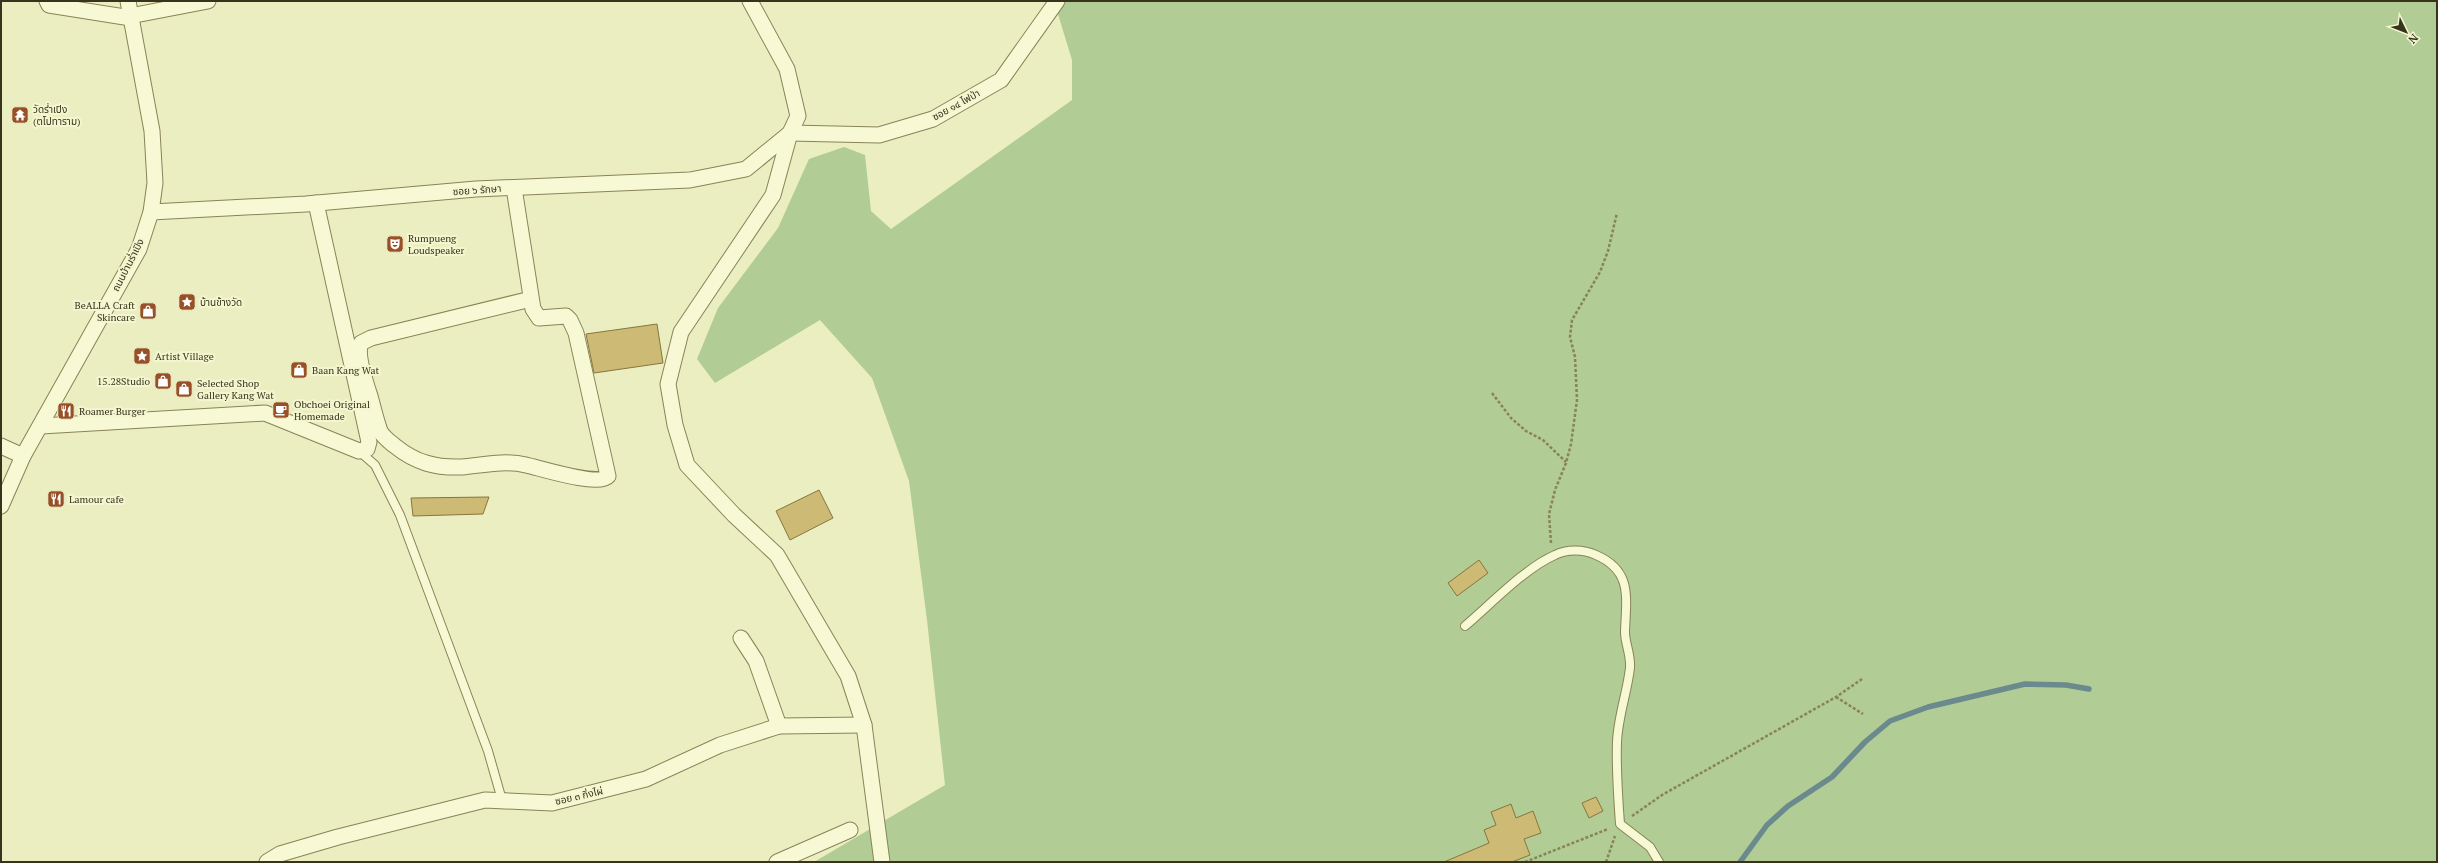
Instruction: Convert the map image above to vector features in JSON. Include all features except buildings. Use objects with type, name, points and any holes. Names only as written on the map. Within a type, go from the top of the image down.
[{"type":"street","points":[[47,1],[49,4],[130,17],[208,1]]},
{"type":"street","name":"ถนนบ้านร่ำเปิง","points":[[1,506],[23,456],[139,249],[151,212],[155,183],[152,131],[128,1]]},
{"type":"street","points":[[750,1],[787,69],[798,116],[790,133],[773,195],[681,332],[668,384],[674,425],[687,465],[734,515],[777,555],[848,676],[864,725],[882,862]]},
{"type":"street","name":"ซอย ๑๔ ไฟป่า","points":[[790,133],[879,135],[933,119],[1002,80],[1057,1]]},
{"type":"street","name":"ซอย ๖ รักษา","points":[[151,212],[316,203],[514,188],[690,180],[746,169],[790,133]]},
{"type":"street","points":[[514,188],[535,314],[539,318],[566,316],[570,320],[576,333],[608,474],[607,478],[587,479],[523,464],[497,463],[461,467],[434,466],[416,461],[388,441],[381,432],[369,392],[360,352],[361,343],[371,338],[532,299]]},
{"type":"street","points":[[41,426],[265,413],[359,451],[367,449],[369,442],[316,203]]},
{"type":"street","points":[[1,446],[23,456]]},
{"type":"street","points":[[740,638],[756,661],[779,726]]},
{"type":"street","name":"ซอย ๓ กิ่งไผ่","points":[[267,862],[280,854],[338,837],[486,800],[552,802],[646,779],[720,745],[779,726],[864,725]]},
{"type":"street","points":[[777,862],[850,830]]},
{"type":"lane","points":[[359,451],[375,465],[400,515],[488,751],[502,800]]},
{"type":"lane","points":[[1465,626],[1537,565],[1555,555],[1567,551],[1592,553],[1607,560],[1625,582],[1628,599],[1625,634],[1630,650],[1630,668],[1617,742],[1620,824],[1650,847],[1659,862]]},
{"type":"path","points":[[1555,555],[1551,540],[1549,514],[1554,490],[1566,463],[1577,400],[1575,356],[1570,337],[1572,320],[1600,272],[1608,251],[1617,213]]},
{"type":"path","points":[[1492,393],[1511,418],[1526,431],[1543,440],[1566,463]]},
{"type":"path","points":[[1525,862],[1620,824],[1662,795],[1836,697],[1862,679]]},
{"type":"path","points":[[1836,697],[1863,714]]},
{"type":"path","points":[[1606,862],[1620,824]]},
{"type":"green space","points":[[1054,1],[2437,1],[2437,862],[814,862],[945,785],[927,620],[909,481],[872,378],[820,320],[715,383],[697,359],[718,308],[778,228],[809,159],[844,147],[865,155],[871,211],[891,229],[1072,100],[1072,60]]},
{"type":"waterway","points":[[1740,862],[1767,825],[1788,806],[1832,777],[1865,742],[1890,721],[1928,707],[2025,684],[2066,685],[2089,689]]},
{"type":"place","name":"วัดร่ำเปิง (ตโปทาราม)","points":[[20,115]]},
{"type":"place","name":"Rumpueng Loudspeaker","points":[[395,244]]},
{"type":"place","name":"บ้านข้างวัด","points":[[187,302]]},
{"type":"place","name":"BeALLA Craft Skincare","points":[[148,311]]},
{"type":"place","name":"Artist Village","points":[[142,356]]},
{"type":"place","name":"Baan Kang Wat","points":[[299,370]]},
{"type":"place","name":"15.28Studio","points":[[163,381]]},
{"type":"place","name":"Selected Shop Gallery Kang Wat","points":[[184,389]]},
{"type":"place","name":"Obchoei Original Homemade","points":[[281,410]]},
{"type":"place","name":"Roamer Burger","points":[[66,411]]},
{"type":"place","name":"Lamour cafe","points":[[56,499]]}]
